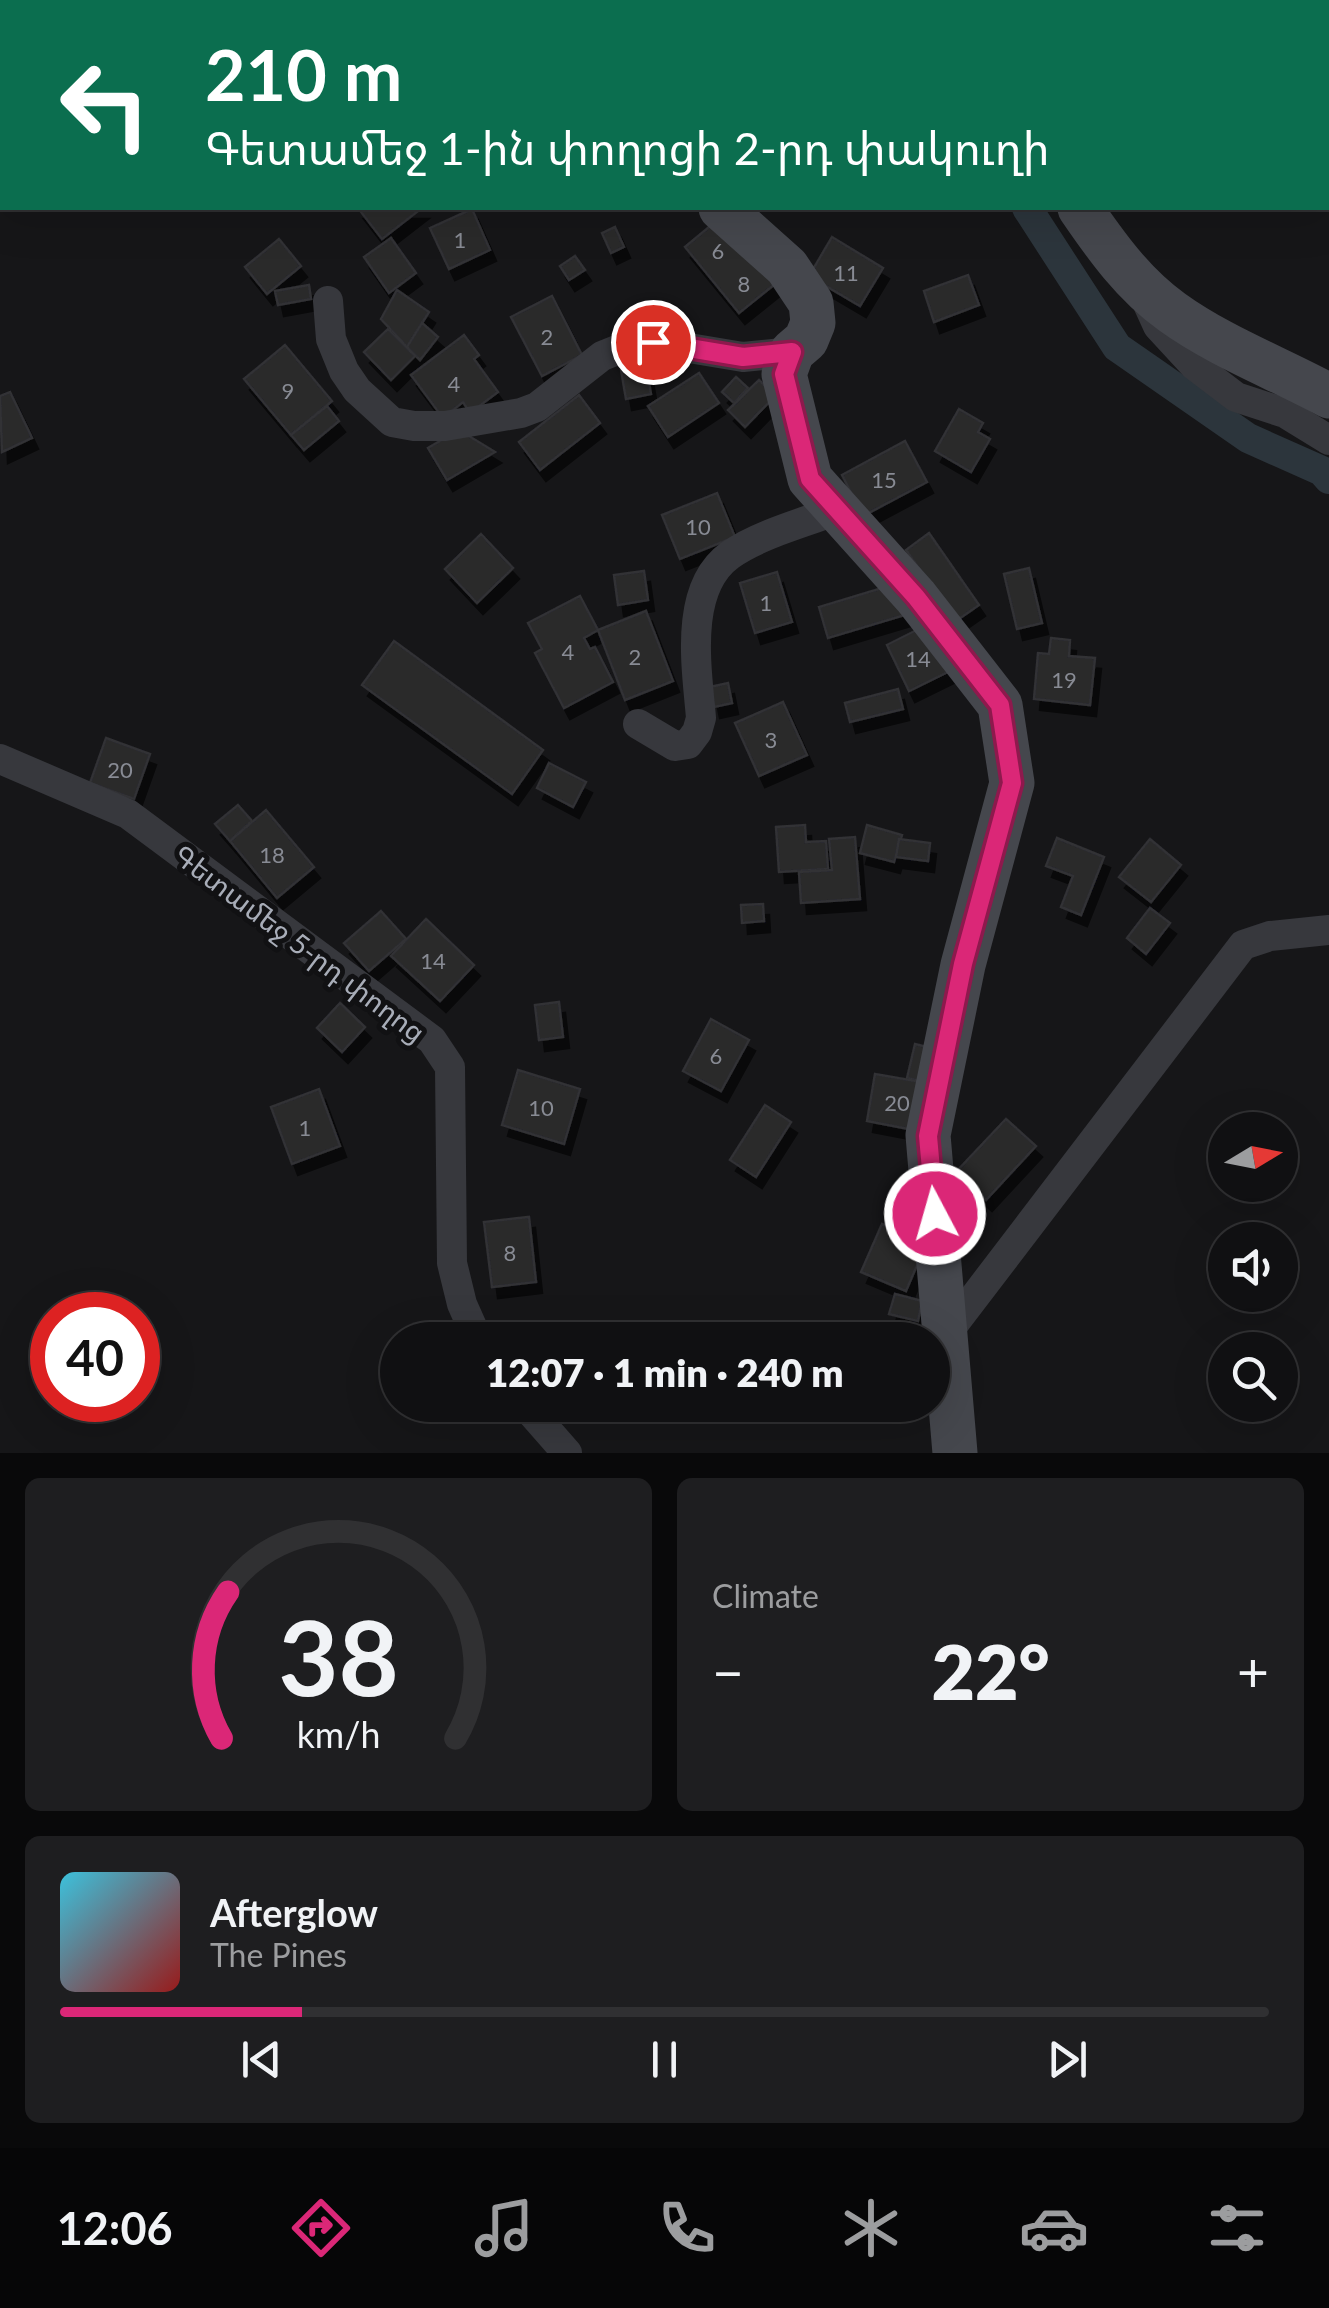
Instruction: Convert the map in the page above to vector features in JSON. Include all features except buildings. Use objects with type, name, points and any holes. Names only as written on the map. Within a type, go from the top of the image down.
[{"type":"street","points":[[723,210],[788,267],[810,302],[813,323],[806,340],[792,352],[784,374],[810,479],[916,597],[1000,705],[1012,783],[963,964],[928,1136],[945,1322]]},
{"type":"street","points":[[1081,210],[1138,283],[1170,311],[1329,396]]},
{"type":"street","points":[[1138,283],[1158,326],[1194,364],[1236,397],[1285,413],[1329,440]]},
{"type":"street","points":[[328,302],[331,339],[350,381],[392,422],[414,426],[445,426],[537,407],[602,356],[622,348],[653,342],[743,357],[792,352]]},
{"type":"street","points":[[638,724],[675,746],[688,744],[701,718],[699,607],[711,575],[729,556],[838,510]]},
{"type":"street","name":"Գետամեջ 5-րդ փողոց","points":[[0,759],[128,814],[432,1040],[450,1067],[452,1264],[470,1322]]},
{"type":"street","points":[[950,1328],[1243,945],[1298,930],[1329,930]]},
{"type":"street","points":[[950,1386],[955,1453]]},
{"type":"street","points":[[540,1422],[567,1453]]},
{"type":"waterway","points":[[1028,210],[1117,347],[1248,438],[1322,471],[1329,479]]},
{"type":"route","points":[[653,342],[743,357],[792,352],[784,374],[810,479],[916,597],[1000,705],[1012,783],[963,964],[928,1136],[935,1214]]}]
